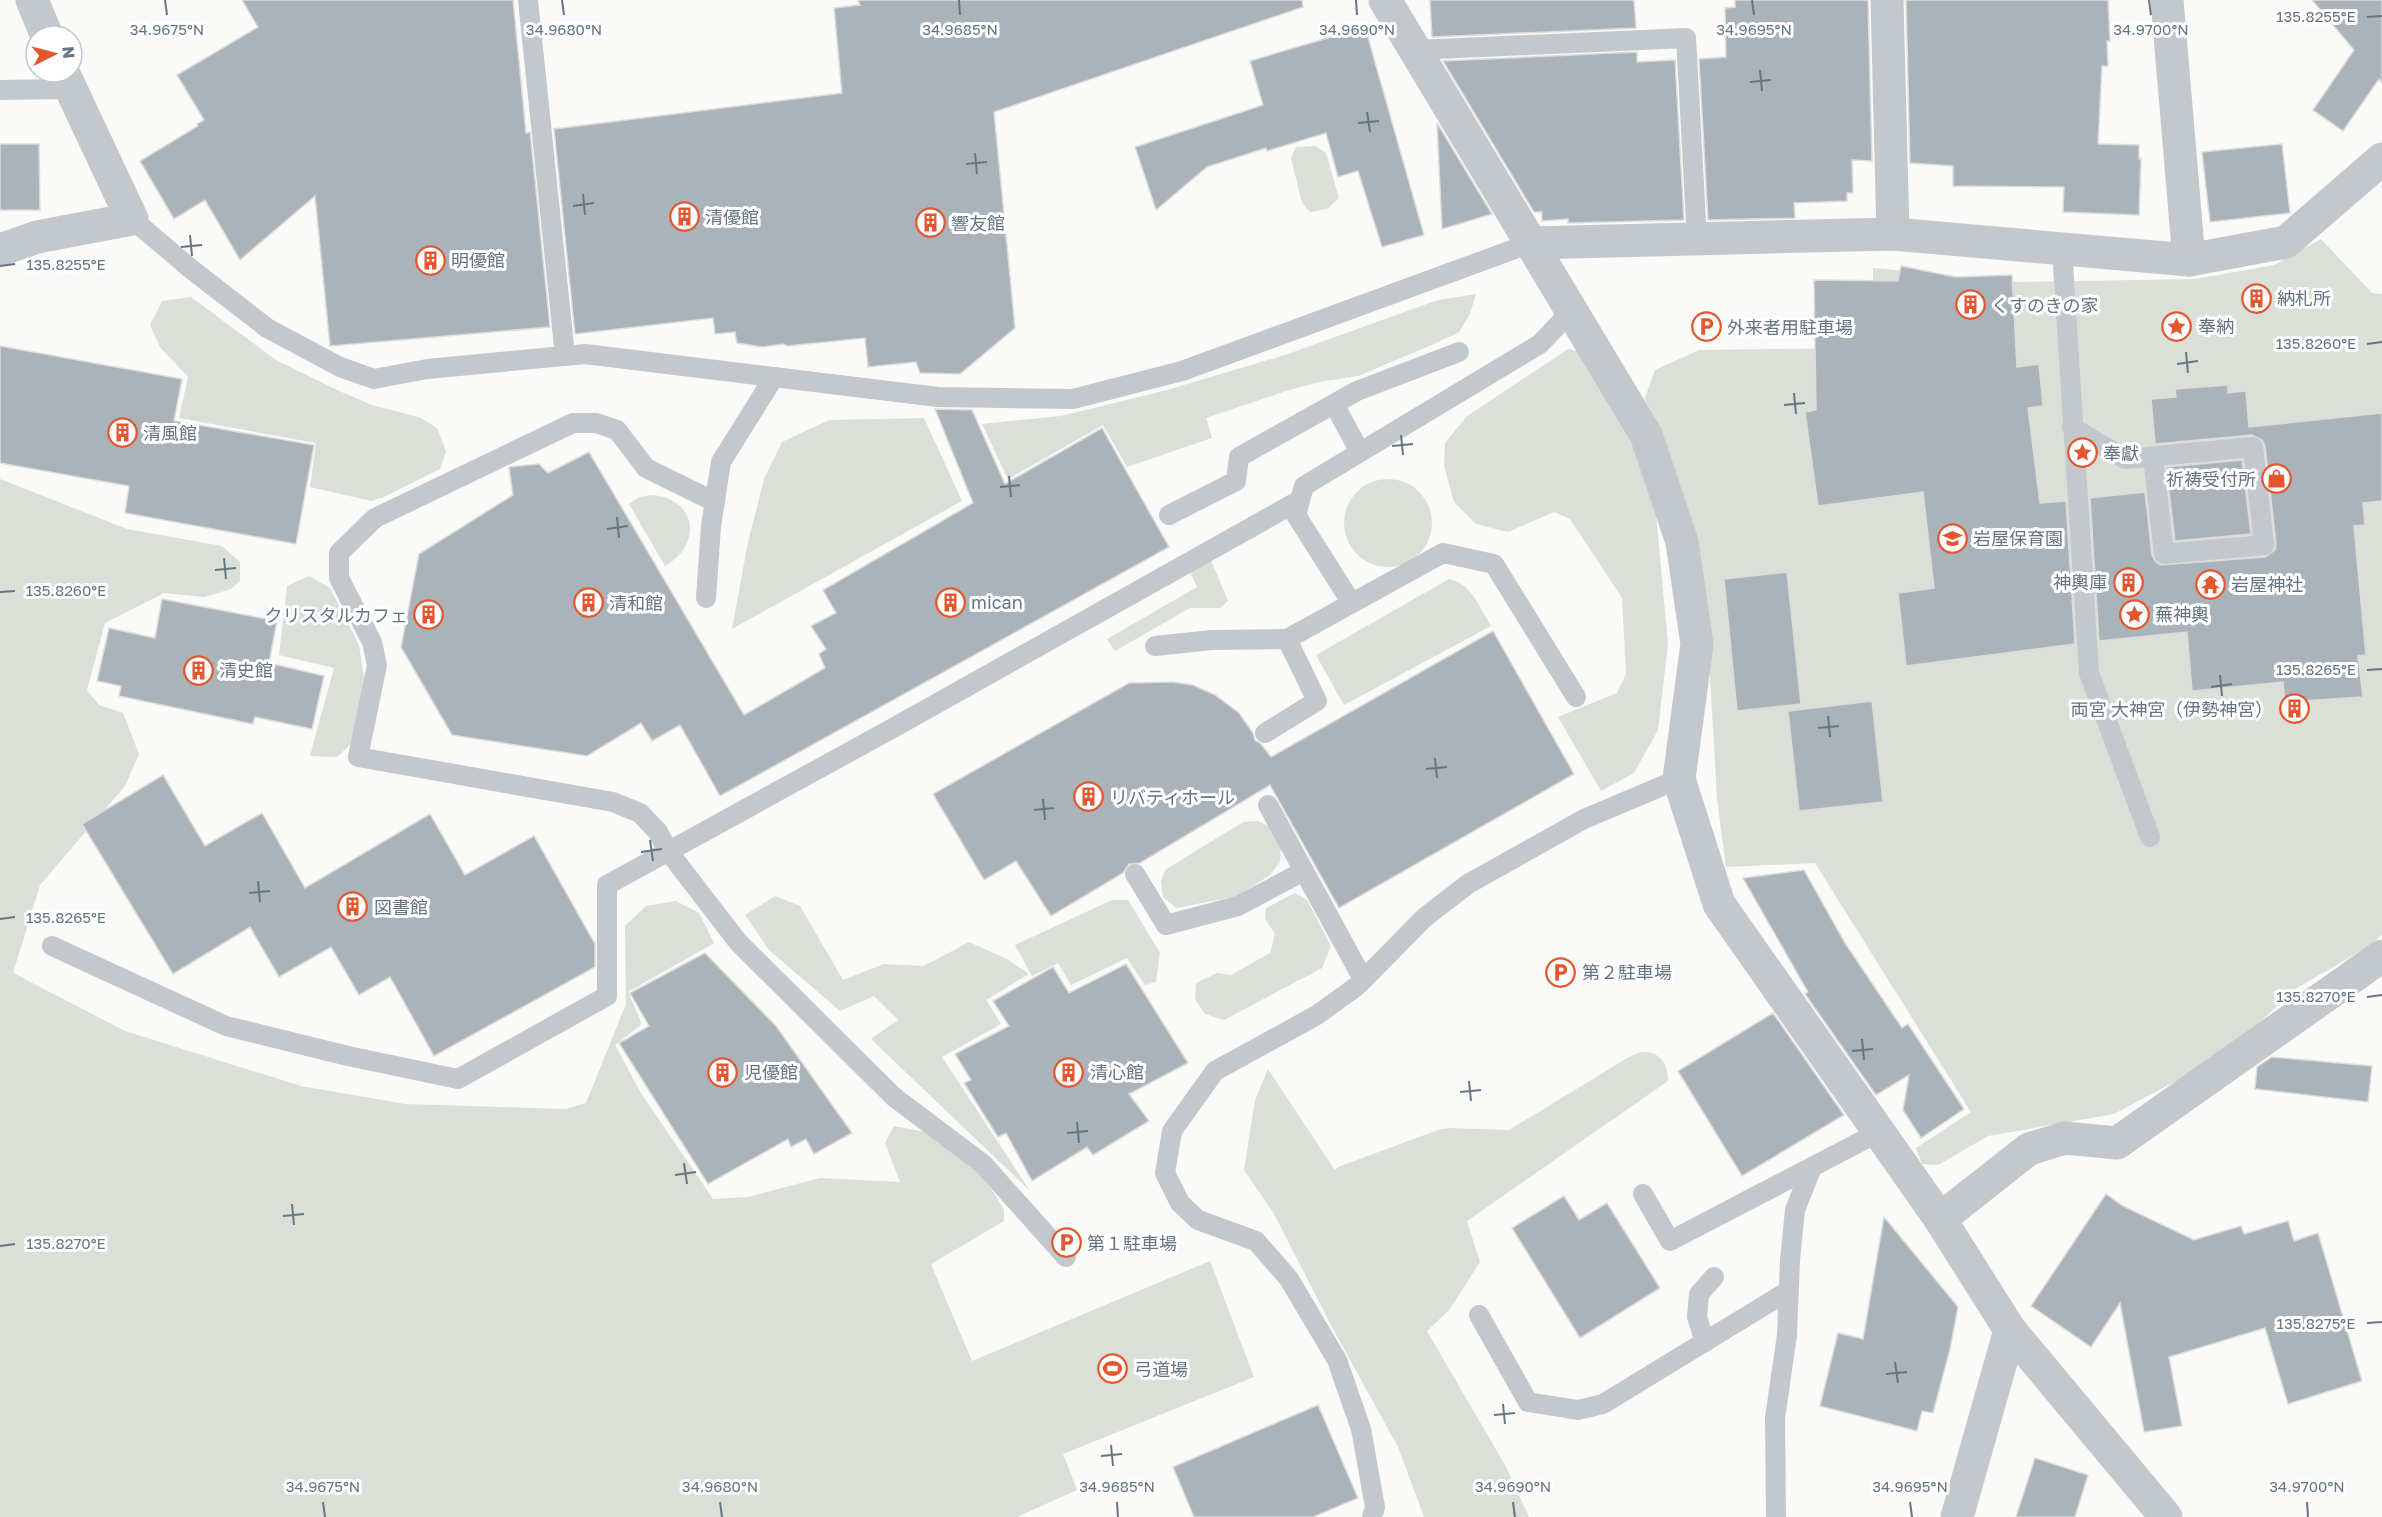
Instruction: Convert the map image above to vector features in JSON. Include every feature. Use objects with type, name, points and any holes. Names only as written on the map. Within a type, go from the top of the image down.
[{"type":"street","points":[[32,0],[42,24]]},
{"type":"street","points":[[1385,0],[1646,435],[1682,542],[1697,644],[1680,779],[1719,904],[1940,1219],[2010,1330],[2166,1517]]},
{"type":"street","points":[[1887,0],[1893,234]]},
{"type":"street","points":[[2167,0],[2189,260]]},
{"type":"street","points":[[0,250],[37,237],[132,219],[68,84]]},
{"type":"street","points":[[1531,243],[1893,234],[2189,260],[2286,243],[2382,159]]},
{"type":"street","points":[[1940,1219],[2029,1149],[2066,1138],[2117,1143],[2382,956]]},
{"type":"street","points":[[1957,1517],[2010,1330]]},
{"type":"lane","points":[[528,0],[566,356]]},
{"type":"lane","points":[[1415,50],[1686,38],[1696,239]]},
{"type":"lane","points":[[0,90],[40,84]]},
{"type":"lane","points":[[132,219],[190,269],[267,328],[340,367],[374,379],[427,369],[585,354],[938,397],[1073,399],[1182,371],[1531,243]]},
{"type":"lane","points":[[2062,248],[2089,673],[2150,837]]},
{"type":"lane","points":[[1352,602],[1296,515],[1304,486],[1540,344],[1572,310]]},
{"type":"lane","points":[[1168,515],[1236,481],[1239,457],[1357,391],[1459,352]]},
{"type":"lane","points":[[706,598],[711,526],[721,462],[774,376]]},
{"type":"lane","points":[[1334,404],[1360,452]]},
{"type":"lane","points":[[715,502],[646,468],[617,430],[596,423],[573,423],[375,518],[339,553],[339,578],[372,642],[377,665],[358,757],[613,802],[640,813],[658,832],[668,851],[738,942],[894,1097],[983,1164],[1066,1257]]},
{"type":"lane","points":[[2073,427],[2125,459],[2153,456],[2253,447],[2264,544],[2164,554],[2153,456]]},
{"type":"lane","points":[[51,946],[226,1026],[348,1056],[458,1078],[607,996],[607,885],[1300,500]]},
{"type":"lane","points":[[1155,646],[1212,640],[1287,639],[1443,553],[1494,564],[1576,697]]},
{"type":"lane","points":[[1265,733],[1317,701],[1287,639]]},
{"type":"lane","points":[[1372,1517],[1375,1507],[1361,1429],[1337,1360],[1295,1289],[1256,1241],[1198,1220],[1180,1203],[1166,1173],[1172,1131],[1215,1071],[1317,1015],[1363,980],[1424,918],[1468,884],[1584,819],[1680,779]]},
{"type":"lane","points":[[1268,805],[1363,980]]},
{"type":"lane","points":[[1135,874],[1166,925],[1238,906],[1304,871]]},
{"type":"lane","points":[[1643,1194],[1670,1241],[1879,1132]]},
{"type":"lane","points":[[1776,1517],[1775,1418],[1787,1335],[1788,1291],[1795,1210],[1812,1167]]},
{"type":"lane","points":[[1705,1342],[1697,1317],[1699,1294],[1714,1277]]},
{"type":"lane","points":[[1479,1316],[1528,1402],[1578,1410],[1603,1404],[1788,1291]]},
{"type":"shaded area","points":[[1316,146],[1326,153],[1339,198],[1327,209],[1310,212],[1302,203],[1291,158],[1296,147]]},
{"type":"shaded area","points":[[2321,239],[2372,293],[2382,294],[2382,934],[2371,945],[2295,989],[2225,1055],[2114,1114],[1988,1136],[1938,1165],[1922,1164],[1916,1148],[1971,1112],[1815,863],[1726,867],[1717,799],[1706,606],[1677,495],[1645,398],[1655,370],[1699,350],[1873,348],[1873,268],[2020,282],[2196,279],[2274,265]]},
{"type":"shaded area","points":[[1476,294],[1470,314],[1459,332],[1358,376],[1319,382],[1206,418],[1212,438],[1127,467],[1103,425],[1008,479],[982,424],[1061,416],[1167,390],[1285,355],[1438,300]]},
{"type":"shaded area","points":[[191,297],[276,360],[372,405],[421,418],[437,428],[446,451],[440,469],[384,497],[371,501],[310,487],[316,443],[179,418],[188,377],[160,347],[150,325],[162,301]]},
{"type":"shaded area","points":[[1568,349],[1584,353],[1648,475],[1655,503],[1668,644],[1658,730],[1634,773],[1601,791],[1558,717],[1617,693],[1626,674],[1622,598],[1570,519],[1554,512],[1508,532],[1476,524],[1454,502],[1444,466],[1445,443],[1467,416]]},
{"type":"shaded area","points":[[924,418],[962,501],[732,629],[748,542],[764,479],[782,442],[829,420]]},
{"type":"shaded area","points":[[0,479],[127,529],[222,546],[240,562],[240,581],[231,589],[204,597],[164,593],[105,623],[87,690],[99,705],[123,713],[139,754],[125,786],[40,885],[13,973],[125,1031],[301,1086],[405,1104],[566,1109],[586,1103],[626,1004],[625,926],[646,906],[676,901],[699,913],[714,943],[628,992],[642,1024],[615,1045],[641,1093],[713,1199],[748,1197],[820,1178],[900,1182],[885,1143],[894,1126],[931,1133],[986,1180],[1004,1210],[1004,1221],[931,1264],[972,1361],[1210,1261],[1254,1377],[1063,1454],[1077,1490],[1017,1517],[0,1517]]},
{"type":"shaded area","points":[[1388,479],[1405,483],[1419,492],[1428,506],[1432,523],[1428,540],[1419,554],[1405,563],[1388,567],[1371,563],[1357,554],[1348,540],[1344,523],[1348,506],[1357,492],[1371,483]]},
{"type":"shaded area","points":[[651,495],[666,498],[678,504],[686,513],[690,524],[685,546],[677,557],[665,566],[629,504],[640,497]]},
{"type":"shaded area","points":[[1211,560],[1228,601],[1220,608],[1190,608],[1115,651],[1107,639],[1197,587],[1190,572]]},
{"type":"shaded area","points":[[309,576],[330,588],[359,645],[364,678],[354,741],[337,757],[310,756],[334,668],[279,655],[287,586]]},
{"type":"shaded area","points":[[1449,579],[1457,581],[1469,591],[1491,626],[1344,705],[1316,655]]},
{"type":"shaded area","points":[[1258,821],[1268,826],[1281,846],[1280,862],[1270,875],[1238,896],[1176,908],[1163,897],[1161,881],[1165,870],[1243,822]]},
{"type":"shaded area","points":[[1295,893],[1307,900],[1331,946],[1322,968],[1224,1020],[1205,1014],[1195,999],[1196,983],[1217,973],[1231,975],[1270,953],[1275,934],[1265,919],[1266,908]]},
{"type":"shaded area","points":[[775,896],[800,906],[843,980],[884,964],[924,966],[969,942],[1007,959],[1029,974],[986,1000],[1001,1024],[942,1057],[1030,1191],[871,1039],[898,1020],[874,996],[840,1011],[769,950],[745,915]]},
{"type":"shaded area","points":[[1112,900],[1128,900],[1160,953],[1156,982],[1145,985],[1127,958],[1071,985],[1058,963],[1032,976],[1015,945]]},
{"type":"shaded area","points":[[1648,1052],[1662,1059],[1668,1081],[1467,1221],[1480,1262],[1449,1310],[1427,1331],[1505,1465],[1529,1517],[1424,1517],[1398,1447],[1332,1327],[1273,1212],[1244,1170],[1255,1100],[1268,1069],[1335,1170],[1438,1130],[1449,1128],[1509,1130],[1629,1057]]},
{"type":"building","points":[[242,0],[513,0],[526,133],[530,132],[550,327],[330,346],[315,196],[240,260],[205,200],[174,219],[140,161],[198,126],[197,124],[204,120],[177,75],[258,27]]},
{"type":"building","points":[[858,0],[1302,0],[1303,7],[994,112],[1015,328],[960,374],[920,373],[916,362],[868,367],[865,338],[763,347],[737,343],[735,332],[715,334],[713,318],[575,334],[554,129],[842,93],[834,8],[860,5]]},
{"type":"building","points":[[1430,0],[1634,0],[1636,28],[1432,37]]},
{"type":"building","points":[[1735,0],[1868,0],[1872,161],[1852,160],[1853,193],[1847,193],[1847,201],[1794,203],[1795,218],[1708,220],[1699,59],[1726,57],[1725,8],[1735,7]]},
{"type":"building","points":[[1906,0],[2108,0],[2110,41],[2107,41],[2108,66],[2102,66],[2098,144],[2139,145],[2139,159],[2141,158],[2139,215],[2063,212],[2064,187],[1953,186],[1953,166],[1910,163]]},
{"type":"building","points":[[2312,0],[2382,0],[2382,83],[2379,79],[2343,131],[2313,110],[2354,50]]},
{"type":"building","points":[[1365,27],[1424,235],[1382,247],[1358,171],[1338,177],[1326,133],[1267,151],[1266,148],[1207,167],[1156,210],[1135,147],[1263,105],[1250,61]]},
{"type":"building","points":[[1637,52],[1637,62],[1675,60],[1684,220],[1568,223],[1568,219],[1542,221],[1542,212],[1534,212],[1443,61]]},
{"type":"building","points":[[1437,123],[1492,214],[1442,229]]},
{"type":"building","points":[[0,144],[39,144],[40,210],[0,210]]},
{"type":"building","points":[[2282,144],[2290,213],[2210,222],[2202,152]]},
{"type":"building","points":[[1901,266],[1955,277],[2012,275],[2017,367],[2039,364],[2043,406],[2028,408],[2040,503],[2066,501],[2075,644],[1906,666],[1898,593],[1934,588],[1923,492],[1818,506],[1805,412],[1816,410],[1814,280],[1898,281]]},
{"type":"building","name":"清風館","points":[[0,346],[182,379],[174,421],[314,445],[296,544],[125,513],[129,486],[0,463]]},
{"type":"building","points":[[2228,385],[2228,393],[2246,391],[2249,427],[2382,413],[2382,501],[2363,503],[2365,525],[2354,526],[2366,655],[2358,656],[2363,697],[2285,702],[2283,682],[2192,691],[2187,632],[2099,641],[2090,498],[2145,492],[2152,555],[2160,565],[2265,557],[2275,550],[2265,446],[2262,440],[2252,435],[2155,444],[2151,399],[2176,397],[2175,389]]},
{"type":"building","points":[[935,409],[972,410],[1005,484],[1102,428],[1169,547],[720,796],[680,725],[652,741],[641,723],[587,756],[452,735],[401,647],[419,554],[513,495],[509,467],[539,464],[548,473],[589,452],[744,715],[825,668],[819,654],[826,649],[811,626],[836,613],[823,590],[973,503]]},
{"type":"building","points":[[2242,460],[2251,534],[2175,541],[2166,467]]},
{"type":"building","points":[[1787,572],[1801,704],[1737,711],[1724,579]]},
{"type":"building","name":"清史館","points":[[162,599],[277,621],[269,663],[324,676],[312,729],[255,717],[253,724],[119,696],[121,686],[97,681],[109,628],[155,638]]},
{"type":"building","points":[[1493,631],[1574,774],[1339,908],[1270,785],[1140,863],[1129,864],[1123,873],[1051,916],[1016,861],[984,880],[933,794],[1129,683],[1172,682],[1193,685],[1215,695],[1239,713],[1253,733],[1255,740],[1271,757]]},
{"type":"building","points":[[1872,701],[1883,802],[1799,811],[1788,711]]},
{"type":"building","name":"図書館","points":[[163,775],[205,846],[262,813],[305,888],[430,814],[465,875],[534,836],[595,944],[595,967],[434,1056],[390,977],[359,995],[331,947],[279,977],[250,927],[173,974],[82,824]]},
{"type":"building","points":[[1804,870],[1845,943],[1902,1028],[1908,1024],[1964,1109],[1921,1138],[1903,1110],[1909,1075],[1876,1095],[1805,994],[1808,992],[1743,878]]},
{"type":"building","name":"児優館","points":[[705,953],[776,1026],[852,1133],[814,1154],[806,1139],[791,1147],[788,1139],[708,1184],[619,1043],[649,1026],[630,993]]},
{"type":"building","name":"清心館","points":[[1126,964],[1188,1063],[1129,1094],[1149,1121],[1093,1155],[1087,1147],[1032,1181],[1006,1133],[998,1137],[964,1083],[971,1080],[955,1054],[1009,1026],[993,1001],[1053,967],[1069,993]]},
{"type":"building","points":[[1773,1013],[1844,1115],[1742,1176],[1678,1071]]},
{"type":"building","points":[[2272,1057],[2372,1066],[2368,1102],[2255,1089],[2257,1067]]},
{"type":"building","points":[[2106,1194],[2123,1206],[2194,1240],[2241,1226],[2244,1234],[2288,1221],[2294,1241],[2318,1233],[2362,1381],[2288,1404],[2265,1328],[2169,1357],[2182,1426],[2144,1432],[2120,1303],[2091,1347],[2031,1306]]},
{"type":"building","points":[[1564,1196],[1579,1220],[1607,1203],[1660,1288],[1580,1338],[1512,1228]]},
{"type":"building","points":[[1884,1217],[1958,1307],[1950,1349],[1933,1413],[1922,1411],[1917,1431],[1820,1406],[1838,1333],[1863,1339]]},
{"type":"building","points":[[1318,1405],[1358,1498],[1313,1517],[1194,1517],[1173,1467]]},
{"type":"building","points":[[2035,1458],[2088,1475],[2075,1517],[2016,1517]]},
{"type":"place","name":"清優館","points":[[684,217]]},
{"type":"place","name":"響友館","points":[[930,223]]},
{"type":"place","name":"明優館","points":[[430,260]]},
{"type":"place","name":"納札所","points":[[2256,298]]},
{"type":"place","name":"くすのきの家","points":[[1970,305]]},
{"type":"place","name":"奉納","points":[[2177,326]]},
{"type":"place","name":"外来者用駐車場","points":[[1706,327]]},
{"type":"place","name":"清風館","points":[[122,433]]},
{"type":"place","name":"奉獻","points":[[2082,453]]},
{"type":"place","name":"祈祷受付所","points":[[2277,479]]},
{"type":"place","name":"岩屋保育園","points":[[1952,538]]},
{"type":"place","name":"神輿庫","points":[[2128,582]]},
{"type":"place","name":"岩屋神社","points":[[2210,584]]},
{"type":"place","name":"mican","points":[[950,602]]},
{"type":"place","name":"清和館","points":[[588,603]]},
{"type":"place","name":"蕪神輿","points":[[2134,614]]},
{"type":"place","name":"クリスタルカフェ","points":[[429,615]]},
{"type":"place","name":"清史館","points":[[198,670]]},
{"type":"place","name":"両宮 大神宮（伊勢神宮）","points":[[2294,709]]},
{"type":"place","name":"リバティホール","points":[[1089,797]]},
{"type":"place","name":"図書館","points":[[353,907]]},
{"type":"place","name":"第２駐車場","points":[[1561,972]]},
{"type":"place","name":"児優館","points":[[723,1072]]},
{"type":"place","name":"清心館","points":[[1069,1072]]},
{"type":"place","name":"第１駐車場","points":[[1066,1243]]},
{"type":"place","name":"弓道場","points":[[1113,1369]]}]
